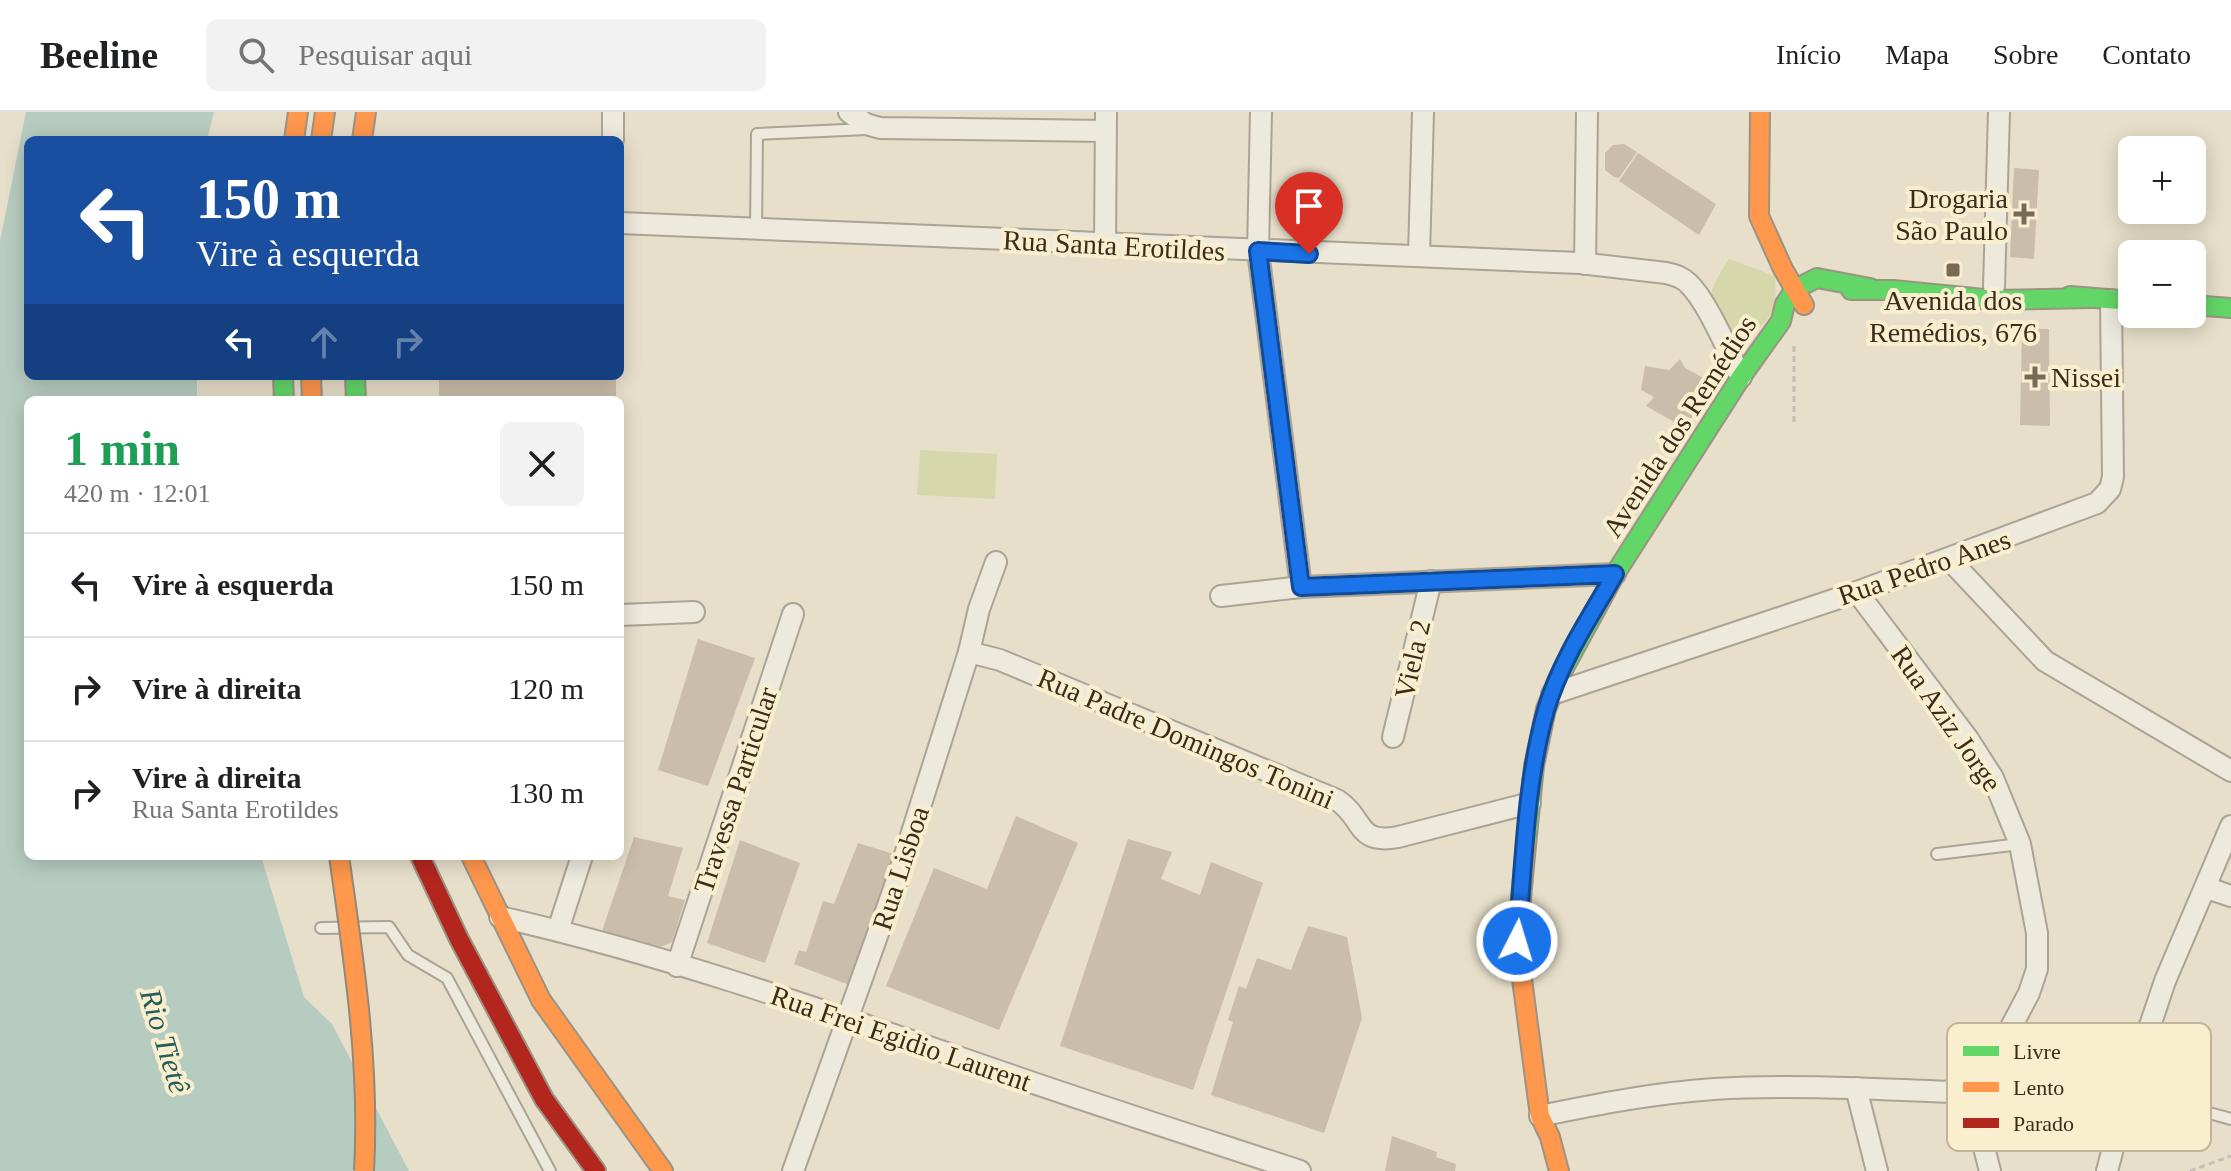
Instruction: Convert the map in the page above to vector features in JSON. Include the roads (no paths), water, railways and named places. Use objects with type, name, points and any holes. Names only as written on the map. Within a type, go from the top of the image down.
[{"type":"main road","points":[[295,136],[298,112]]},
{"type":"main road","points":[[322,136],[325,112]]},
{"type":"main road","points":[[363,136],[366,112]]},
{"type":"main road","points":[[1760,112],[1759,216],[1807,293]]},
{"type":"main road","points":[[1760,194],[1775,208],[1788,235]]},
{"type":"main road","points":[[1801,261],[1807,293]]},
{"type":"main road","name":"Avenida dos Remédios","points":[[1917,291],[1994,287],[2118,301]]},
{"type":"main road","name":"Avenida dos Remédios","points":[[1543,1171],[1536,1139],[1540,1116],[1517,941],[1534,766],[1552,694],[1565,664],[1615,574],[1741,377],[1781,321],[1807,293],[1870,288],[1968,298],[2090,298]]},
{"type":"main road","points":[[2206,303],[2231,302]]},
{"type":"main road","points":[[2206,305],[2231,308]]},
{"type":"main road","points":[[340,860],[366,1078],[364,1171]]},
{"type":"main road","points":[[422,860],[447,916],[544,1099],[596,1171]]},
{"type":"main road","points":[[473,860],[541,1000],[663,1171]]},
{"type":"main road","points":[[502,1017],[567,1100]]},
{"type":"main road","name":"Avenida dos Remédios","points":[[1540,1116],[1550,1137],[1559,1171]]},
{"type":"street","points":[[613,112],[613,136]]},
{"type":"street","points":[[1261,112],[1258,251],[1301,587]]},
{"type":"street","points":[[1419,256],[1423,112]]},
{"type":"street","points":[[1585,264],[1587,112]]},
{"type":"street","points":[[1994,287],[1999,112]]},
{"type":"street","points":[[852,115],[880,128],[1106,122],[1105,243]]},
{"type":"street","name":"Rua Santa Erotildes","points":[[624,223],[1585,264],[1679,276],[1701,300],[1741,377]]},
{"type":"street","name":"Rua Pedro Anes","points":[[1552,694],[1857,592],[2097,503],[2110,489],[2113,477],[2121,328]]},
{"type":"street","points":[[1949,559],[2045,661],[2231,771]]},
{"type":"street","name":"Rua Lisboa","points":[[793,1171],[896,883],[996,562]]},
{"type":"street","points":[[1221,596],[1301,587],[1615,574]]},
{"type":"street","name":"Viela 2","points":[[1393,737],[1431,581]]},
{"type":"street","name":"Rua Aziz Jorge","points":[[1857,592],[1968,739],[1993,778],[2020,844],[2037,933],[2037,969],[2013,1023]]},
{"type":"street","points":[[624,615],[694,612]]},
{"type":"street","name":"Travessa Particular","points":[[677,966],[793,614]]},
{"type":"street","name":"Rua Padre Domingos Tonini","points":[[969,652],[1000,660],[1337,800],[1351,811],[1364,833],[1376,839],[1398,837],[1530,803]]},
{"type":"street","points":[[2151,1023],[2165,981],[2231,826]]},
{"type":"street","points":[[558,930],[581,860]]},
{"type":"street","points":[[2207,888],[2231,896]]},
{"type":"street","name":"Rua Frei Egidio Laurent","points":[[498,917],[558,930],[847,1017],[1300,1171]]},
{"type":"street","points":[[1540,1116],[1625,1098],[1715,1089],[1856,1088],[1947,1092]]},
{"type":"street","points":[[1856,1088],[1877,1171]]},
{"type":"street","points":[[1985,1151],[1990,1171]]},
{"type":"street","points":[[2107,1171],[2112,1151]]},
{"type":"lane","points":[[756,230],[757,134],[880,128]]},
{"type":"lane","points":[[1937,854],[2020,844]]},
{"type":"lane","points":[[321,928],[389,927],[408,955],[447,978],[550,1171]]},
{"type":"lane","points":[[2211,1114],[2231,1119]]},
{"type":"water","name":"Rio Tietê","points":[[26,112],[214,112],[208,136],[24,136],[24,380],[197,380],[197,396],[24,396],[24,860],[262,860],[304,997],[332,1024],[409,1171],[0,1171],[0,241]]},
{"type":"place","name":"Drogaria São Paulo","points":[[2024,214]]},
{"type":"place","name":"Avenida dos Remédios, 676","points":[[1953,270]]},
{"type":"place","name":"Nissei","points":[[2035,377]]}]
